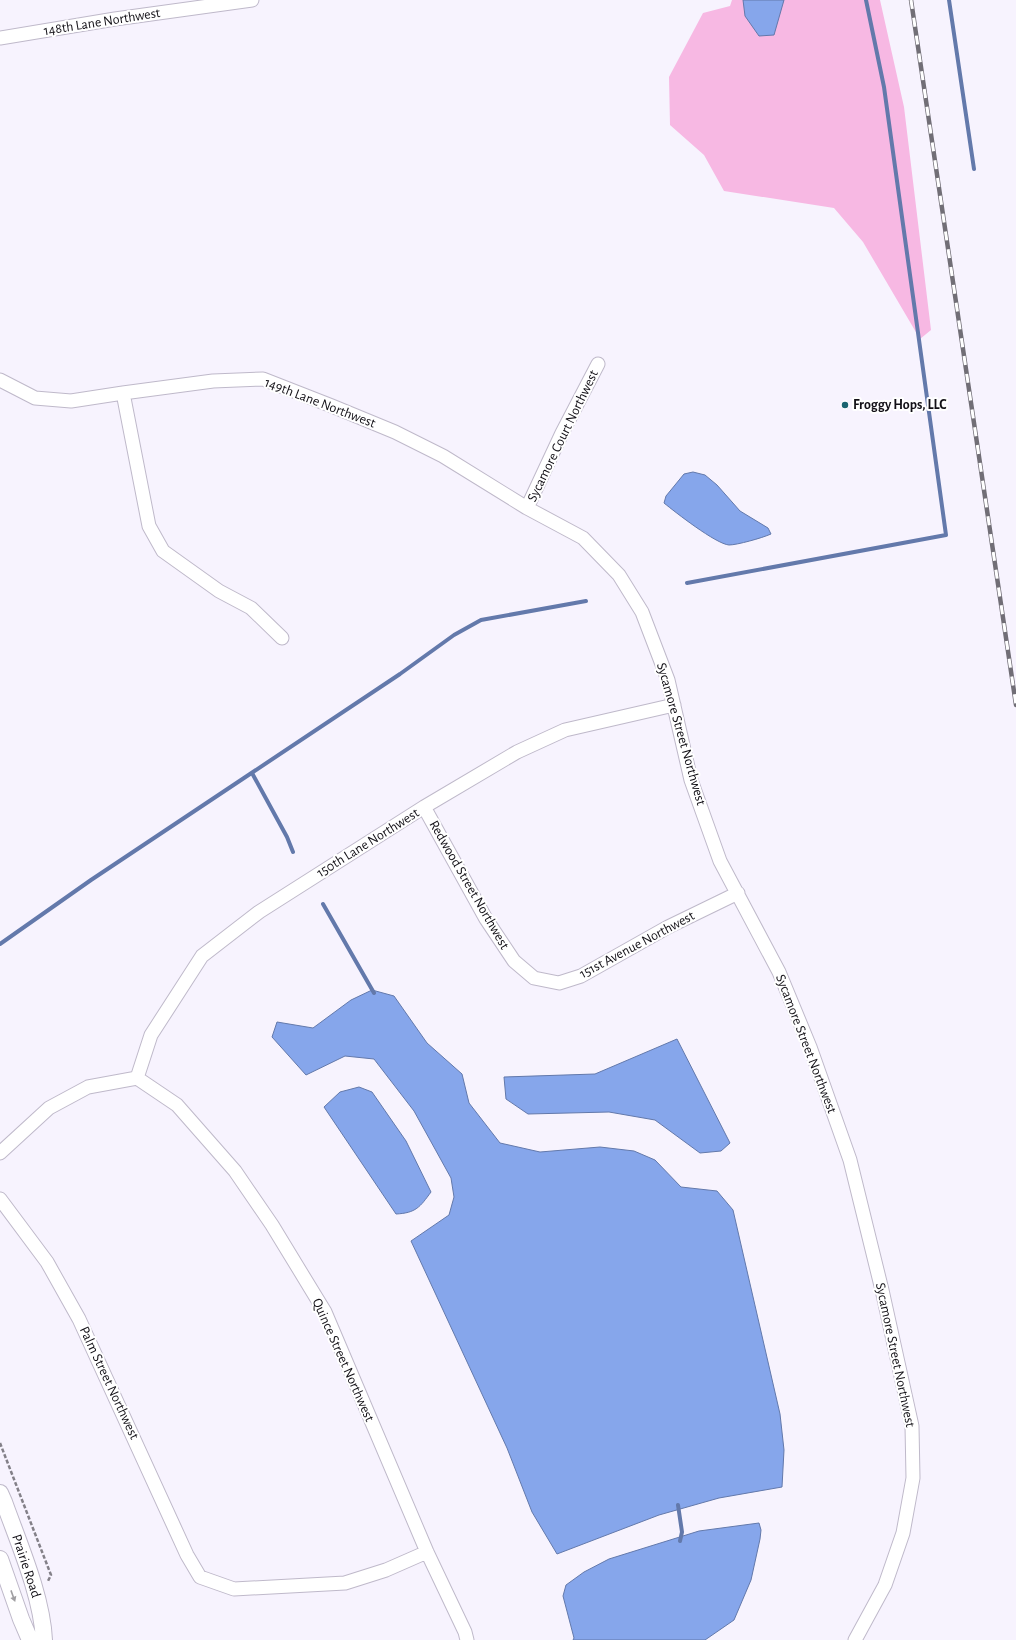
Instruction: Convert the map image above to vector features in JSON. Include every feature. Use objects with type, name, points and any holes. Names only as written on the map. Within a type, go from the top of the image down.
[{"type":"street","name":"148th Lane Northwest","points":[[0,38],[115,19],[252,0]]},
{"type":"street","name":"Sycamore Court Northwest","points":[[527,508],[562,433],[598,364]]},
{"type":"street","name":"149th Lane Northwest","points":[[1,381],[35,398],[71,401],[212,381],[263,380],[332,406],[402,436],[442,456],[527,508]]},
{"type":"street","points":[[123,393],[149,526],[163,551],[219,591],[251,608],[282,638]]},
{"type":"street","name":"Sycamore Street Northwest","points":[[527,508],[583,538],[619,575],[642,612],[668,680],[691,780],[720,861],[779,972],[810,1047],[850,1160],[882,1290],[912,1426],[913,1478],[903,1532],[885,1585],[855,1640]]},
{"type":"street","name":"150th Lane Northwest","points":[[137,1078],[151,1035],[202,956],[259,912],[424,807],[517,752],[565,730],[674,705]]},
{"type":"street","name":"Redwood Street Northwest","points":[[424,807],[486,920],[514,961],[534,978]]},
{"type":"street","name":"151st Avenue Northwest","points":[[534,978],[559,983],[581,976],[668,927],[738,893]]},
{"type":"street","points":[[0,1153],[49,1108],[88,1087],[137,1078]]},
{"type":"street","name":"Quince Street Northwest","points":[[137,1078],[177,1105],[235,1171],[272,1225],[325,1312],[427,1552],[465,1632],[467,1640]]},
{"type":"street","name":"Palm Street Northwest","points":[[0,1199],[47,1262],[79,1319],[188,1555],[200,1577],[234,1589],[345,1583],[386,1570],[427,1552]]},
{"type":"street","name":"Prairie Road","points":[[0,1493],[32,1581],[44,1629],[44,1640]]},
{"type":"street","name":"Prairie Road","points":[[0,1559],[30,1640]]},
{"type":"shaded area","points":[[732,0],[880,0],[904,107],[931,330],[920,339],[863,242],[834,208],[724,191],[704,155],[670,125],[669,77],[703,13],[730,6]]},
{"type":"water","points":[[743,0],[784,0],[774,35],[759,36],[745,16]]},
{"type":"water","points":[[693,472],[705,475],[717,485],[740,511],[768,528],[771,534],[738,544],[729,545],[715,539],[696,527],[664,503],[666,496],[684,474]]},
{"type":"water","points":[[372,990],[394,996],[427,1043],[462,1074],[469,1103],[500,1143],[540,1152],[600,1147],[634,1151],[655,1160],[681,1187],[717,1191],[733,1210],[780,1414],[784,1450],[782,1487],[719,1498],[659,1515],[557,1554],[532,1512],[507,1448],[411,1241],[449,1215],[454,1197],[451,1178],[414,1111],[374,1059],[345,1056],[306,1075],[272,1037],[277,1022],[313,1028],[351,1000]]},
{"type":"water","points":[[677,1039],[730,1143],[721,1151],[700,1153],[655,1120],[609,1112],[528,1114],[506,1099],[504,1077],[595,1074]]},
{"type":"water","points":[[359,1087],[372,1092],[406,1141],[431,1192],[424,1202],[413,1211],[396,1214],[324,1107],[340,1092]]},
{"type":"water","points":[[759,1523],[761,1530],[760,1539],[751,1580],[734,1620],[705,1640],[573,1640],[574,1638],[563,1596],[566,1585],[584,1572],[609,1559],[699,1531]]},
{"type":"waterway","points":[[687,583],[946,535],[884,87],[866,0]]},
{"type":"waterway","points":[[949,0],[974,169]]},
{"type":"waterway","points":[[0,944],[91,880],[400,674],[454,635],[481,620],[586,601]]},
{"type":"waterway","points":[[252,773],[287,837],[293,852]]},
{"type":"waterway","points":[[323,904],[374,993]]},
{"type":"waterway","points":[[678,1505],[682,1532],[680,1541]]},
{"type":"railway","points":[[911,0],[1016,705]]},
{"type":"place","name":"Froggy Hops, LLC","points":[[845,405]]}]
